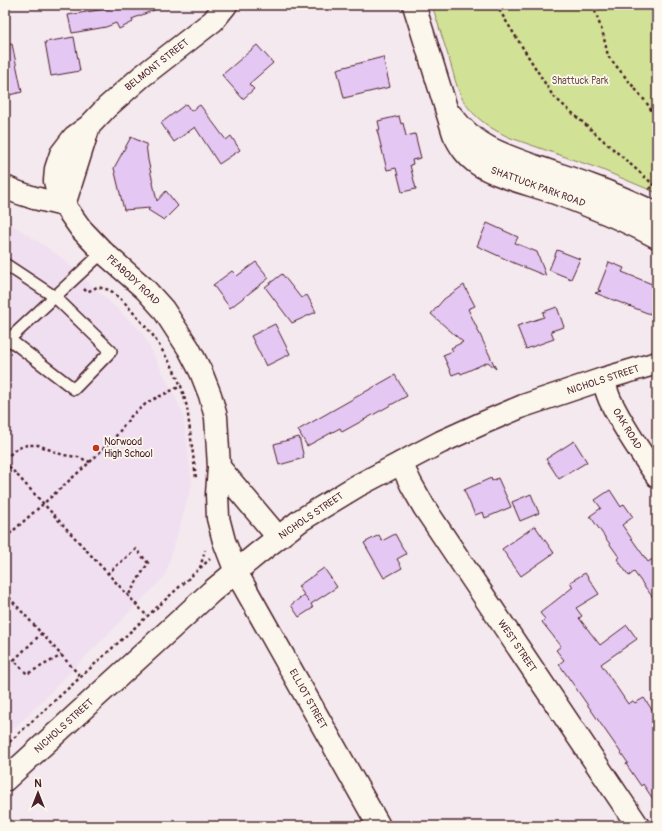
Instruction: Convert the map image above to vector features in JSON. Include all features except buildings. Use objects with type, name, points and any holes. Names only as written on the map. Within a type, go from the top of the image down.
[{"type":"street","name":"BELMONT STREET","points":[[64,205],[89,126],[107,107],[141,77],[214,21],[226,5]]},
{"type":"street","name":"SHATTUCK PARK ROAD","points":[[414,5],[446,109],[458,124],[473,138],[489,149],[557,184],[604,212],[657,237]]},
{"type":"street","name":"SHATTUCK PARK ROAD","points":[[557,184],[617,196],[657,214]]},
{"type":"street","points":[[5,187],[34,199],[64,205]]},
{"type":"street","name":"PEABODY ROAD","points":[[64,205],[81,229],[163,309],[201,372],[210,395],[216,417],[219,467],[216,546],[236,572]]},
{"type":"street","name":"NICHOLS STREET","points":[[5,780],[211,592],[301,520],[357,486],[441,442],[516,409],[657,363]]},
{"type":"street","name":"OAK ROAD","points":[[603,380],[624,426],[657,476]]},
{"type":"street","name":"WEST STREET","points":[[401,463],[424,508],[638,826]]},
{"type":"street","points":[[219,467],[278,537]]},
{"type":"street","name":"ELLIOT STREET","points":[[236,572],[379,826]]},
{"type":"lane","points":[[5,264],[55,297],[111,351],[74,389],[6,339],[55,297],[103,252]]},
{"type":"path","points":[[496,5],[553,96],[654,185]]},
{"type":"path","points":[[594,5],[608,56],[646,102],[657,119]]},
{"type":"path","points":[[75,278],[87,292],[97,287],[110,290],[125,303],[152,334],[172,366],[181,386],[187,407],[196,481]]},
{"type":"path","points":[[5,538],[90,462],[116,436],[132,415],[148,402],[181,386]]},
{"type":"path","points":[[90,462],[78,457],[63,455],[38,445],[27,445],[16,449],[5,460],[43,504],[147,616]]},
{"type":"path","points":[[200,568],[216,546]]},
{"type":"path","points":[[5,746],[200,568],[216,546]]},
{"type":"path","points":[[107,574],[136,549],[148,563],[128,596]]},
{"type":"path","points":[[5,593],[81,677]]},
{"type":"path","points":[[42,633],[14,660],[27,674],[62,655]]},
{"type":"shaded area","name":"Norwood High School","points":[[5,220],[61,257],[142,332],[183,413],[192,484],[165,576],[28,715],[5,736]]},
{"type":"green space","name":"Shattuck Park","points":[[432,5],[657,5],[657,193],[600,169],[511,138],[490,127],[478,118],[467,106],[459,91]]},
{"type":"place","name":"Norwood High School","points":[[96,448]]}]
